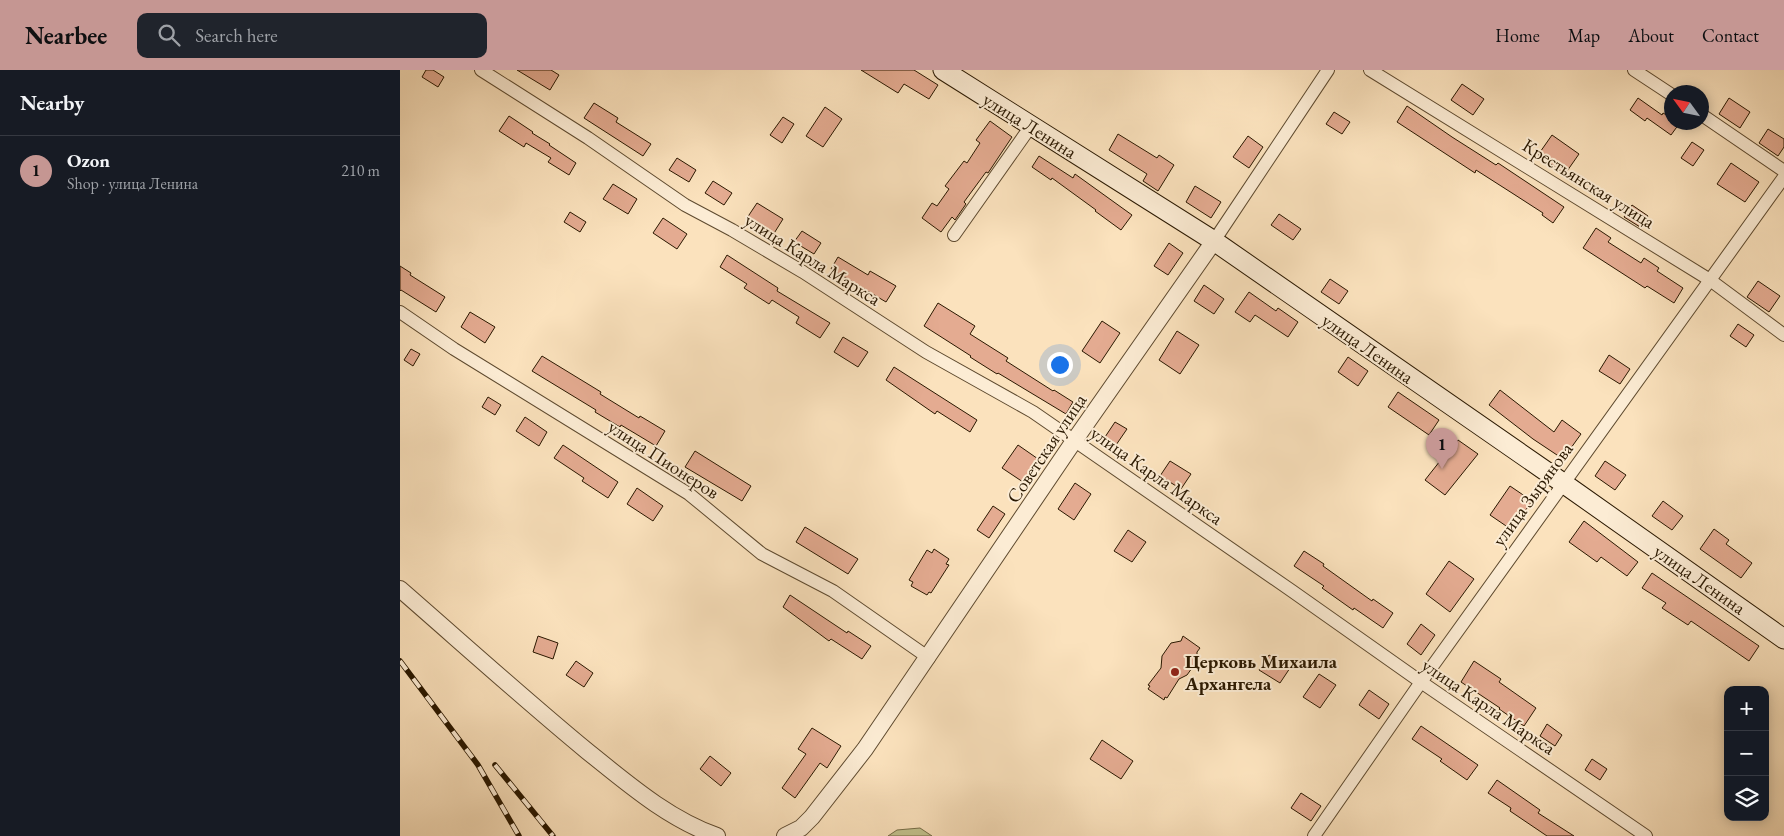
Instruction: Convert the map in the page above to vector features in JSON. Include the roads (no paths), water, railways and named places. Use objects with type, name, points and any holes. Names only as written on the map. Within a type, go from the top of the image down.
[{"type":"main road","name":"улица Ленина","points":[[943,70],[1214,241],[1563,482],[1784,638]]},
{"type":"street","name":"улица Карла Маркса","points":[[481,70],[588,138],[685,205],[803,272],[926,352],[1033,412],[1646,836]]},
{"type":"street","name":"Советская улица","points":[[785,836],[801,828],[825,802],[865,749],[929,658],[1074,441],[1214,241],[1328,70]]},
{"type":"street","name":"Крестьянская улица","points":[[1370,70],[1710,280],[1784,335]]},
{"type":"street","points":[[1634,70],[1664,90]]},
{"type":"street","points":[[1709,120],[1784,170]]},
{"type":"street","points":[[954,234],[1031,126]]},
{"type":"street","name":"улица Зырянова","points":[[1314,836],[1563,482],[1784,177]]},
{"type":"street","name":"улица Пионеров","points":[[400,312],[454,349],[688,494],[762,554],[833,591],[929,658]]},
{"type":"street","points":[[400,589],[563,730],[634,788],[690,825],[717,836]]},
{"type":"railway","points":[[400,661],[478,765],[519,836]]},
{"type":"railway","points":[[495,765],[553,836]]},
{"type":"place","name":"Ozon","points":[[1442,469]]},
{"type":"place","name":"Церковь Михаила Архангела","points":[[1175,672]]}]
